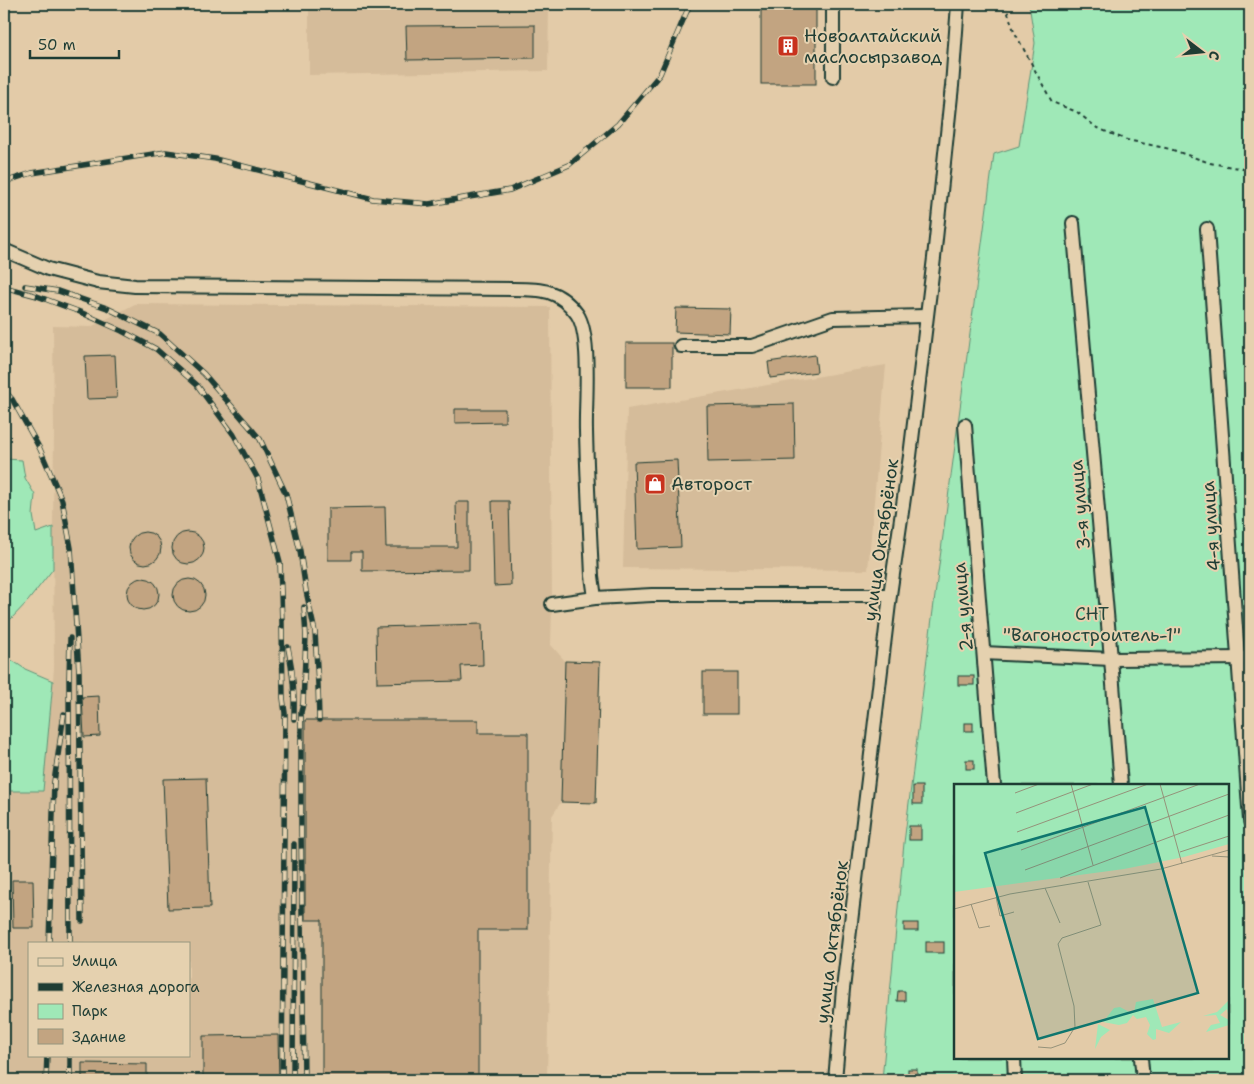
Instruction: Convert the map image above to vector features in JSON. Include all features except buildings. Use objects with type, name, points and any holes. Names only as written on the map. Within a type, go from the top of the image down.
[{"type":"street","points":[[833,4],[833,77]]},
{"type":"street","name":"улица Октябрёнок","points":[[835,1080],[843,989],[890,596],[910,456],[934,258],[952,86],[958,4]]},
{"type":"street","name":"3-я улица","points":[[1073,222],[1121,784]]},
{"type":"street","name":"4-я улица","points":[[1207,229],[1244,658],[1250,821]]},
{"type":"street","points":[[4,250],[48,269],[98,282],[135,286],[530,289],[544,290],[564,300],[577,314],[584,333],[592,576],[595,598]]},
{"type":"street","points":[[681,346],[752,346],[833,318],[926,316]]},
{"type":"street","name":"2-я улица","points":[[965,425],[994,784]]},
{"type":"street","points":[[552,604],[595,598],[652,595],[890,596]]},
{"type":"street","points":[[984,653],[1111,659],[1244,658]]},
{"type":"street","points":[[1014,1059],[1015,1080]]},
{"type":"street","points":[[1141,1059],[1143,1080]]},
{"type":"path","points":[[1005,4],[1014,31],[1052,102],[1077,112],[1097,128],[1127,140],[1170,149],[1210,163],[1250,170]]},
{"type":"shaded area","points":[[309,4],[549,4],[548,71],[309,75]]},
{"type":"shaded area","points":[[135,304],[550,307],[551,645],[565,661],[600,662],[596,803],[561,802],[552,816],[547,1080],[4,1080],[4,791],[43,791],[54,668],[53,326],[91,327]]},
{"type":"shaded area","points":[[886,365],[868,570],[623,568],[627,409]]},
{"type":"green space","name":"СНТ \"Вагоностроитель-1\"","points":[[1029,4],[1250,4],[1250,1080],[882,1080],[904,843],[994,154],[1019,146],[1035,43]]},
{"type":"green space","points":[[4,460],[22,460],[25,478],[35,495],[33,515],[36,533],[53,527],[53,569],[11,619],[4,620]]},
{"type":"green space","points":[[4,655],[25,669],[53,681],[43,791],[4,791]]},
{"type":"railway","points":[[4,182],[32,173],[166,152],[215,159],[373,199],[429,204],[510,190],[569,165],[618,124],[660,74],[690,4]]},
{"type":"railway","points":[[25,286],[58,291],[107,308],[160,334],[204,374],[260,439],[286,494],[300,551],[315,632],[319,720]]},
{"type":"railway","points":[[4,287],[37,296],[80,312],[156,349],[197,385],[234,435],[258,479],[280,562],[283,698],[285,713],[282,1080]]},
{"type":"railway","points":[[4,390],[12,399],[40,449],[62,500],[71,548],[79,672],[82,921]]},
{"type":"railway","points":[[304,607],[306,636],[301,712],[304,1080]]},
{"type":"railway","points":[[70,638],[70,942]]},
{"type":"railway","points":[[288,647],[293,683],[294,719]]},
{"type":"railway","points":[[49,942],[54,782],[64,714]]},
{"type":"railway","points":[[293,1080],[294,844]]},
{"type":"railway","points":[[46,1080],[47,1056]]},
{"type":"railway","points":[[70,1056],[70,1080]]},
{"type":"place","name":"Новоалтайский маслосырзавод","points":[[788,46]]},
{"type":"place","name":"Авторост","points":[[655,484]]}]
